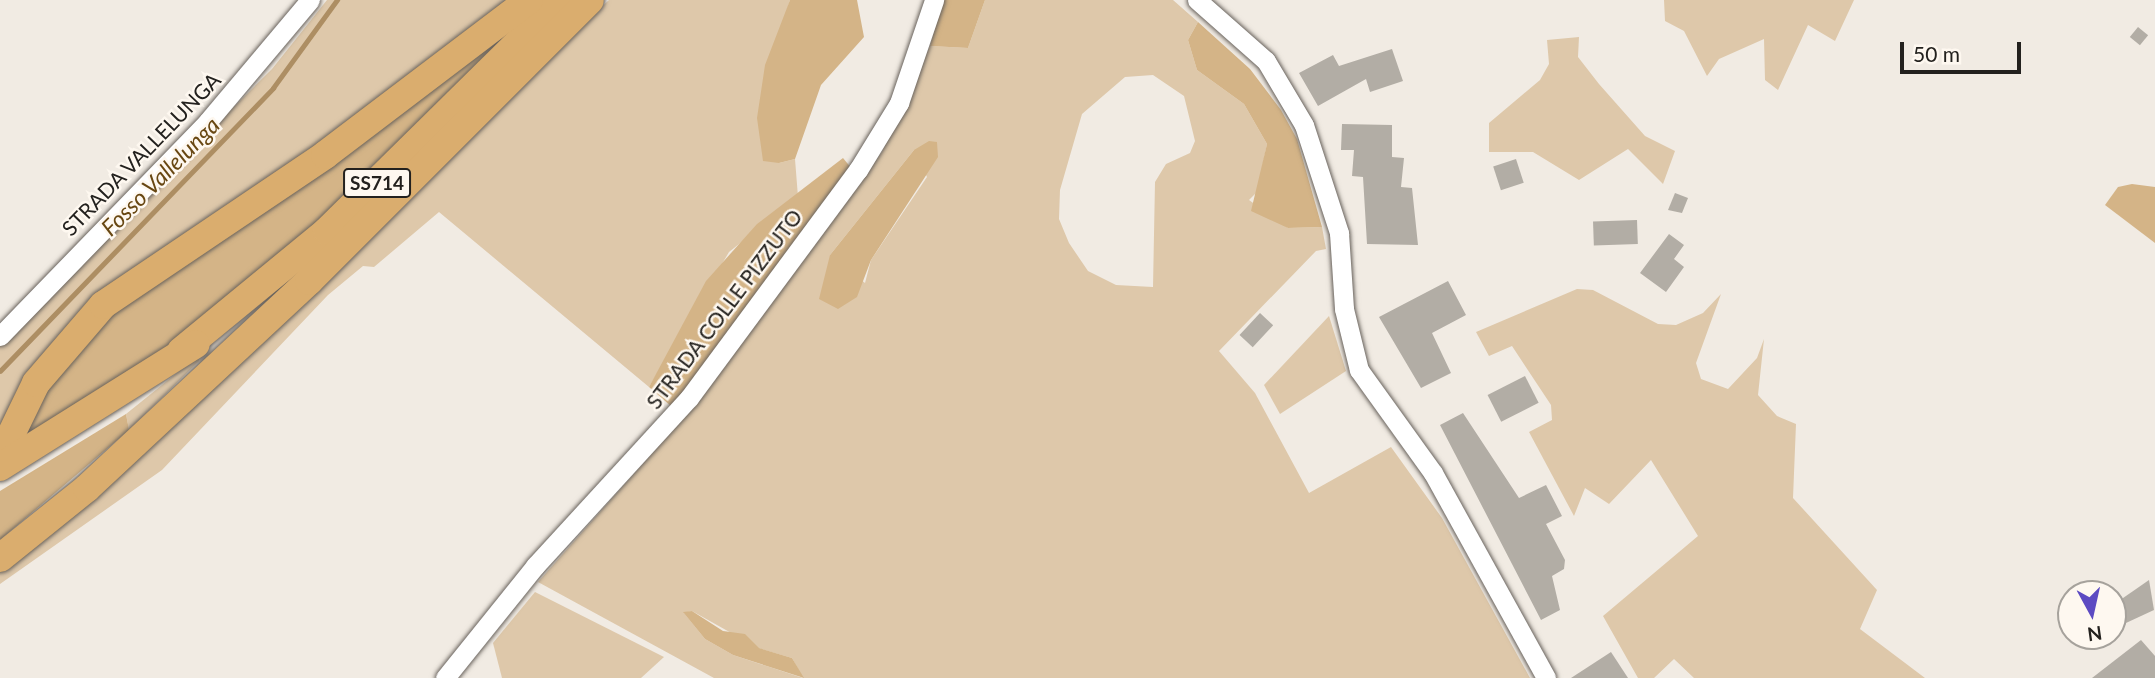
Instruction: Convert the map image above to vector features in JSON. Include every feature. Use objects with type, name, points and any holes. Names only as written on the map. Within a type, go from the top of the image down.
[{"type":"highway","points":[[2,458],[36,383],[103,305],[325,155],[529,0]]},
{"type":"highway","name":"SS714","points":[[2,458],[91,412],[181,351],[327,232],[561,0]]},
{"type":"highway","name":"SS714","points":[[181,351],[212,336],[348,237],[590,0]]},
{"type":"highway","points":[[0,558],[119,458],[348,237]]},
{"type":"street","name":"STRADA VALLELUNGA","points":[[0,336],[208,121],[310,0]]},
{"type":"street","name":"STRADA COLLE PIZZUTO","points":[[445,678],[535,566],[689,398],[858,170],[899,103],[934,0]]},
{"type":"street","points":[[1197,0],[1266,61],[1304,124],[1339,233],[1344,309],[1359,370],[1433,473],[1546,678]]},
{"type":"shaded area","points":[[327,0],[520,0],[0,445],[0,339],[272,69]]},
{"type":"shaded area","points":[[609,0],[790,0],[762,91],[779,163],[795,159],[798,197],[729,252],[649,387],[439,212],[374,267],[363,266],[328,295],[162,470],[0,584],[0,566]]},
{"type":"shaded area","points":[[790,0],[857,0],[864,37],[821,85],[795,159],[779,163],[763,161],[757,118],[765,65]]},
{"type":"shaded area","points":[[943,0],[985,0],[968,48],[930,46]]},
{"type":"shaded area","points":[[985,0],[1173,0],[1198,22],[1188,40],[1197,70],[1244,104],[1267,144],[1257,192],[1249,200],[1288,228],[1322,227],[1326,249],[1316,251],[1219,351],[1255,393],[1309,493],[1391,447],[1442,518],[1530,678],[803,678],[714,678],[538,582],[701,398],[882,152],[930,46],[968,48]],"holes":[[[1153,75],[1184,96],[1195,141],[1190,153],[1166,164],[1155,182],[1153,287],[1116,285],[1088,271],[1069,243],[1059,219],[1060,190],[1082,114],[1125,77]],[[914,150],[927,177],[871,260],[865,283],[830,255]],[[692,611],[758,648],[792,658],[803,678],[733,655],[705,639],[684,613]]]},
{"type":"shaded area","points":[[1664,0],[1854,0],[1835,41],[1808,25],[1778,90],[1765,80],[1764,39],[1719,59],[1707,76],[1684,31],[1665,21]]},
{"type":"shaded area","points":[[531,16],[348,198],[176,343],[16,442],[70,341]]},
{"type":"shaded area","points":[[1198,22],[1250,69],[1281,110],[1297,139],[1322,227],[1288,228],[1251,211],[1267,144],[1244,104],[1197,70],[1188,40]]},
{"type":"shaded area","points":[[1579,37],[1578,57],[1599,84],[1645,136],[1675,151],[1663,184],[1628,149],[1579,180],[1533,152],[1489,152],[1489,123],[1540,80],[1549,64],[1547,40]]},
{"type":"shaded area","points":[[929,141],[937,142],[938,157],[871,260],[857,297],[838,309],[819,299],[830,255],[914,150]]},
{"type":"shaded area","points":[[843,158],[852,169],[672,407],[649,387],[706,281],[757,224]]},
{"type":"shaded area","points":[[2132,184],[2155,187],[2155,243],[2105,205],[2118,187]]},
{"type":"shaded area","points":[[1577,289],[1593,290],[1658,324],[1676,325],[1703,313],[1721,294],[1696,363],[1701,379],[1728,389],[1757,358],[1764,339],[1758,395],[1777,416],[1796,424],[1793,498],[1877,590],[1860,629],[1925,678],[1694,678],[1674,659],[1654,678],[1638,678],[1603,616],[1698,536],[1651,460],[1609,504],[1585,488],[1574,516],[1529,432],[1552,420],[1551,405],[1512,346],[1489,356],[1476,332]]},
{"type":"shaded area","points":[[1329,316],[1346,371],[1280,414],[1264,385]]},
{"type":"shaded area","points":[[198,356],[199,361],[129,430],[126,414]]},
{"type":"shaded area","points":[[126,414],[129,430],[0,540],[0,491]]},
{"type":"shaded area","points":[[535,592],[664,657],[641,678],[502,678],[493,643]]},
{"type":"shaded area","points":[[692,611],[723,631],[745,634],[759,648],[792,658],[804,678],[733,655],[705,639],[683,612]]},
{"type":"building","points":[[2138,27],[2148,35],[2140,45],[2130,37]]},
{"type":"building","points":[[1392,49],[1403,81],[1370,92],[1366,79],[1318,106],[1299,73],[1333,55],[1339,66]]},
{"type":"building","points":[[1342,124],[1392,125],[1392,157],[1404,158],[1401,187],[1412,188],[1418,245],[1367,244],[1363,177],[1352,176],[1354,150],[1341,150]]},
{"type":"building","points":[[1516,159],[1524,183],[1501,190],[1493,166]]},
{"type":"building","points":[[1675,193],[1688,198],[1682,213],[1668,210]]},
{"type":"building","points":[[1637,220],[1638,244],[1594,246],[1593,222]]},
{"type":"building","points":[[1669,234],[1684,245],[1674,259],[1684,267],[1666,292],[1640,273]]},
{"type":"building","points":[[1448,281],[1466,315],[1432,333],[1451,373],[1421,388],[1379,317]]},
{"type":"building","points":[[1260,313],[1273,325],[1253,347],[1240,335]]},
{"type":"building","points":[[1525,376],[1539,403],[1501,422],[1488,395]]},
{"type":"building","points":[[1463,413],[1519,498],[1546,485],[1562,516],[1546,524],[1565,560],[1564,569],[1552,576],[1560,610],[1541,620],[1440,425]]},
{"type":"building","points":[[2149,580],[2154,610],[2127,623],[2127,595]]},
{"type":"building","points":[[2141,640],[2155,656],[2155,678],[2092,678]]},
{"type":"building","points":[[1611,652],[1628,678],[1571,678]]},
{"type":"waterway","name":"Fosso Vallelunga","points":[[0,371],[273,88],[337,0]]}]
